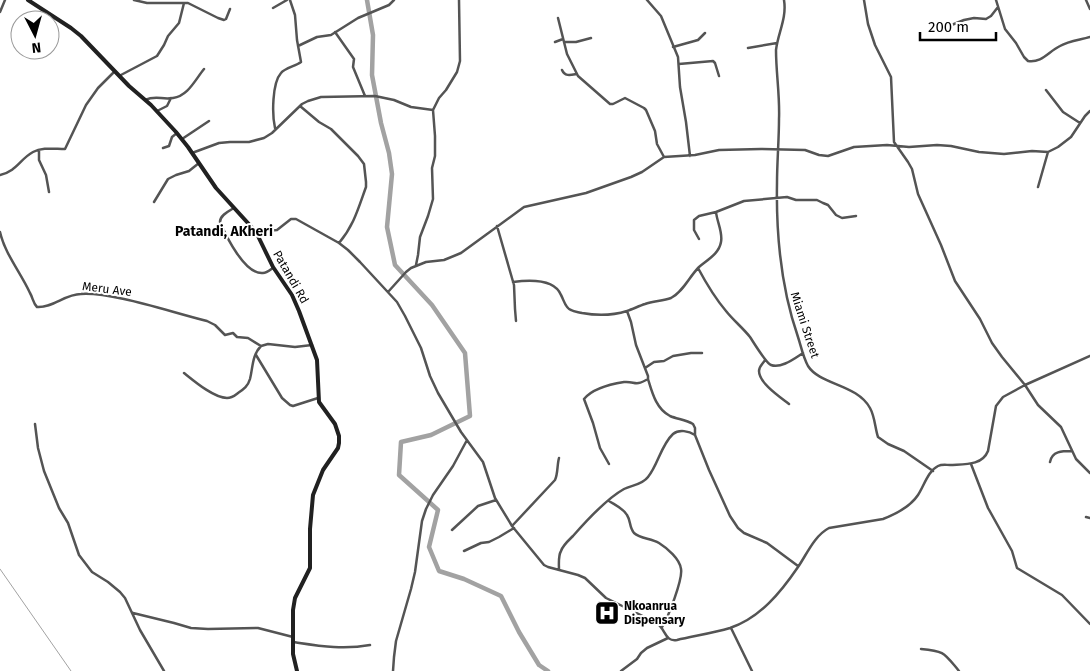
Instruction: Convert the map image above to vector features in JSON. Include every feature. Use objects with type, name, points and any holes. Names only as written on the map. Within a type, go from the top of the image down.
[{"type":"street","points":[[0,12],[5,0]]},
{"type":"street","name":"Patandi Rd","points":[[28,0],[81,36],[119,76],[157,111],[182,139],[216,188],[256,232],[273,268],[292,295],[312,345],[317,363],[318,398]]},
{"type":"street","points":[[134,0],[147,3],[186,2],[224,20],[230,9]]},
{"type":"street","points":[[273,8],[288,0],[295,15],[301,63],[282,72],[276,84],[273,114],[276,128]]},
{"type":"street","points":[[298,46],[317,37],[328,36],[358,18],[389,5],[394,0]]},
{"type":"street","points":[[416,266],[420,237],[433,199],[432,172],[435,136],[433,110],[459,67],[459,0]]},
{"type":"street","points":[[647,0],[661,16],[678,55],[680,87],[690,156]]},
{"type":"street","name":"Miami Street","points":[[784,0],[784,21],[777,43],[776,60],[780,112],[776,181],[778,232],[785,291],[792,322],[808,366],[820,376],[863,399],[871,410],[877,436],[888,444],[901,449],[933,471]]},
{"type":"street","points":[[864,0],[868,24],[875,45],[892,77],[894,139],[896,146],[912,169],[921,200],[941,245],[954,281],[980,320],[996,350],[1025,384],[1038,405],[1061,427],[1079,463],[1090,473]]},
{"type":"street","points":[[996,0],[1005,29],[1028,61],[1043,58],[1059,46],[1090,36]]},
{"type":"street","points":[[1086,0],[1090,9]]},
{"type":"street","points":[[119,76],[156,56],[168,36],[179,23],[186,2]]},
{"type":"street","points":[[944,28],[964,20],[974,18],[986,19],[998,7]]},
{"type":"street","points":[[558,18],[568,54],[577,74],[610,104],[625,98],[646,109],[664,157]]},
{"type":"street","points":[[335,32],[354,59],[353,67],[365,96]]},
{"type":"street","points":[[673,47],[698,40],[705,33]]},
{"type":"street","points":[[555,42],[564,40],[576,42],[591,38]]},
{"type":"street","points":[[748,48],[777,43]]},
{"type":"street","points":[[679,64],[711,61],[715,63],[719,76]]},
{"type":"street","points":[[145,100],[155,97],[175,98],[187,92],[204,69]]},
{"type":"street","points":[[562,70],[567,75],[577,74]]},
{"type":"street","points":[[0,174],[7,173],[16,168],[31,153],[39,150],[65,148],[86,105],[98,88],[115,71]]},
{"type":"street","points":[[1046,90],[1063,112],[1080,123]]},
{"type":"street","points":[[192,153],[219,143],[252,142],[268,136],[308,100],[321,97],[378,96],[394,100],[411,108],[433,110]]},
{"type":"street","points":[[157,111],[166,106],[171,98]]},
{"type":"street","points":[[300,106],[338,135],[364,164],[366,187],[355,220],[339,244]]},
{"type":"street","points":[[388,292],[406,272],[426,262],[444,260],[461,253],[524,207],[586,193],[631,177],[664,157],[690,156],[719,150],[778,149],[805,150],[828,156],[854,147],[947,145],[979,152],[1004,154],[1032,151],[1048,152],[1069,138],[1090,111]]},
{"type":"street","points":[[182,139],[209,121]]},
{"type":"street","points":[[163,148],[168,146],[172,137],[177,133]]},
{"type":"street","points":[[39,150],[39,160],[46,175],[49,192]]},
{"type":"street","points":[[1038,187],[1048,152]]},
{"type":"street","points":[[154,202],[168,179],[185,173],[199,163]]},
{"type":"street","points":[[699,238],[694,230],[694,220],[699,216],[716,212],[744,201],[787,197],[796,200],[817,200],[828,205],[837,216],[845,218],[856,216]]},
{"type":"street","points":[[234,208],[222,216],[220,221],[240,258],[247,267],[257,272],[263,273],[273,268]]},
{"type":"street","points":[[513,282],[532,280],[555,286],[566,306],[571,311],[595,316],[627,311],[642,304],[672,297],[684,286],[698,268],[711,258],[721,242],[716,212]]},
{"type":"street","points":[[256,232],[277,230],[290,219],[296,219],[339,244],[360,262],[396,302],[421,348],[438,393],[485,467],[496,500],[513,527],[544,565],[585,578],[606,598],[657,623],[671,641],[731,628],[762,610],[780,590],[813,543],[827,529],[891,516],[913,502],[933,471],[940,465],[971,464],[980,461],[986,454],[996,406],[1003,397],[1025,384],[1090,356]]},
{"type":"street","points":[[497,226],[513,282],[516,321]]},
{"type":"street","name":"Meru Ave","points":[[0,232],[4,244],[37,307],[51,305],[78,294],[106,296],[146,304],[207,321],[225,335],[233,333],[237,337],[248,338],[261,346]]},
{"type":"street","points":[[698,268],[726,312],[749,336],[765,360],[770,364],[778,365],[792,360],[803,353]]},
{"type":"street","points":[[627,311],[636,345],[656,400],[669,415],[693,424],[695,435],[709,470],[736,526],[744,533],[766,543],[798,566]]},
{"type":"street","points":[[184,373],[212,393],[221,397],[232,398],[248,384],[255,354],[261,346],[268,344],[294,347],[312,345]]},
{"type":"street","points":[[645,368],[654,362],[664,361],[673,356],[691,353],[702,354]]},
{"type":"street","points":[[255,354],[282,398],[293,406],[318,398],[322,407],[335,424],[339,436],[338,448],[323,470],[313,495],[310,529],[310,568],[295,600],[293,654],[297,671]]},
{"type":"street","points":[[765,360],[760,368],[760,374],[766,384],[789,404]]},
{"type":"street","points":[[610,464],[600,448],[584,398],[601,388],[626,382],[637,384],[648,379]]},
{"type":"street","points":[[35,424],[38,448],[44,471],[59,508],[68,523],[79,555],[92,572],[108,582],[125,598],[140,630],[164,671]]},
{"type":"street","points":[[559,570],[560,553],[563,548],[586,521],[609,501],[624,489],[641,483],[648,478],[674,433],[682,431],[695,435]]},
{"type":"street","points":[[393,671],[396,641],[415,572],[422,521],[433,495],[453,466],[467,440]]},
{"type":"street","points":[[1050,462],[1056,453],[1072,451]]},
{"type":"street","points":[[464,551],[482,542],[489,542],[499,538],[513,527],[557,477],[559,458]]},
{"type":"street","points":[[971,464],[988,508],[1012,551],[1017,568],[1062,595],[1090,624]]},
{"type":"street","points":[[452,530],[478,506],[496,500]]},
{"type":"street","points":[[609,501],[627,514],[632,531],[639,536],[659,543],[673,555],[680,565],[679,585],[662,627]]},
{"type":"street","points":[[1086,517],[1090,518]]},
{"type":"street","points":[[133,613],[191,628],[262,629],[293,640],[318,646],[355,648],[370,645]]},
{"type":"street","points":[[731,628],[752,671]]},
{"type":"street","points":[[621,671],[637,659],[647,648],[668,638]]},
{"type":"street","points":[[921,649],[943,653],[959,671]]},
{"type":"waterway","points":[[367,0],[373,35],[372,75],[392,174],[387,227],[395,265],[432,305],[465,353],[470,416],[431,435],[401,442],[399,475],[438,510],[429,547],[439,571],[464,579],[501,596],[519,632],[539,665],[548,671]]},
{"type":"waterway","points":[[0,569],[71,671]]},
{"type":"place","name":"Nkoanrua Dispensary","points":[[607,613]]},
{"type":"district","name":"Patandi, AKheri","points":[[224,231]]}]
